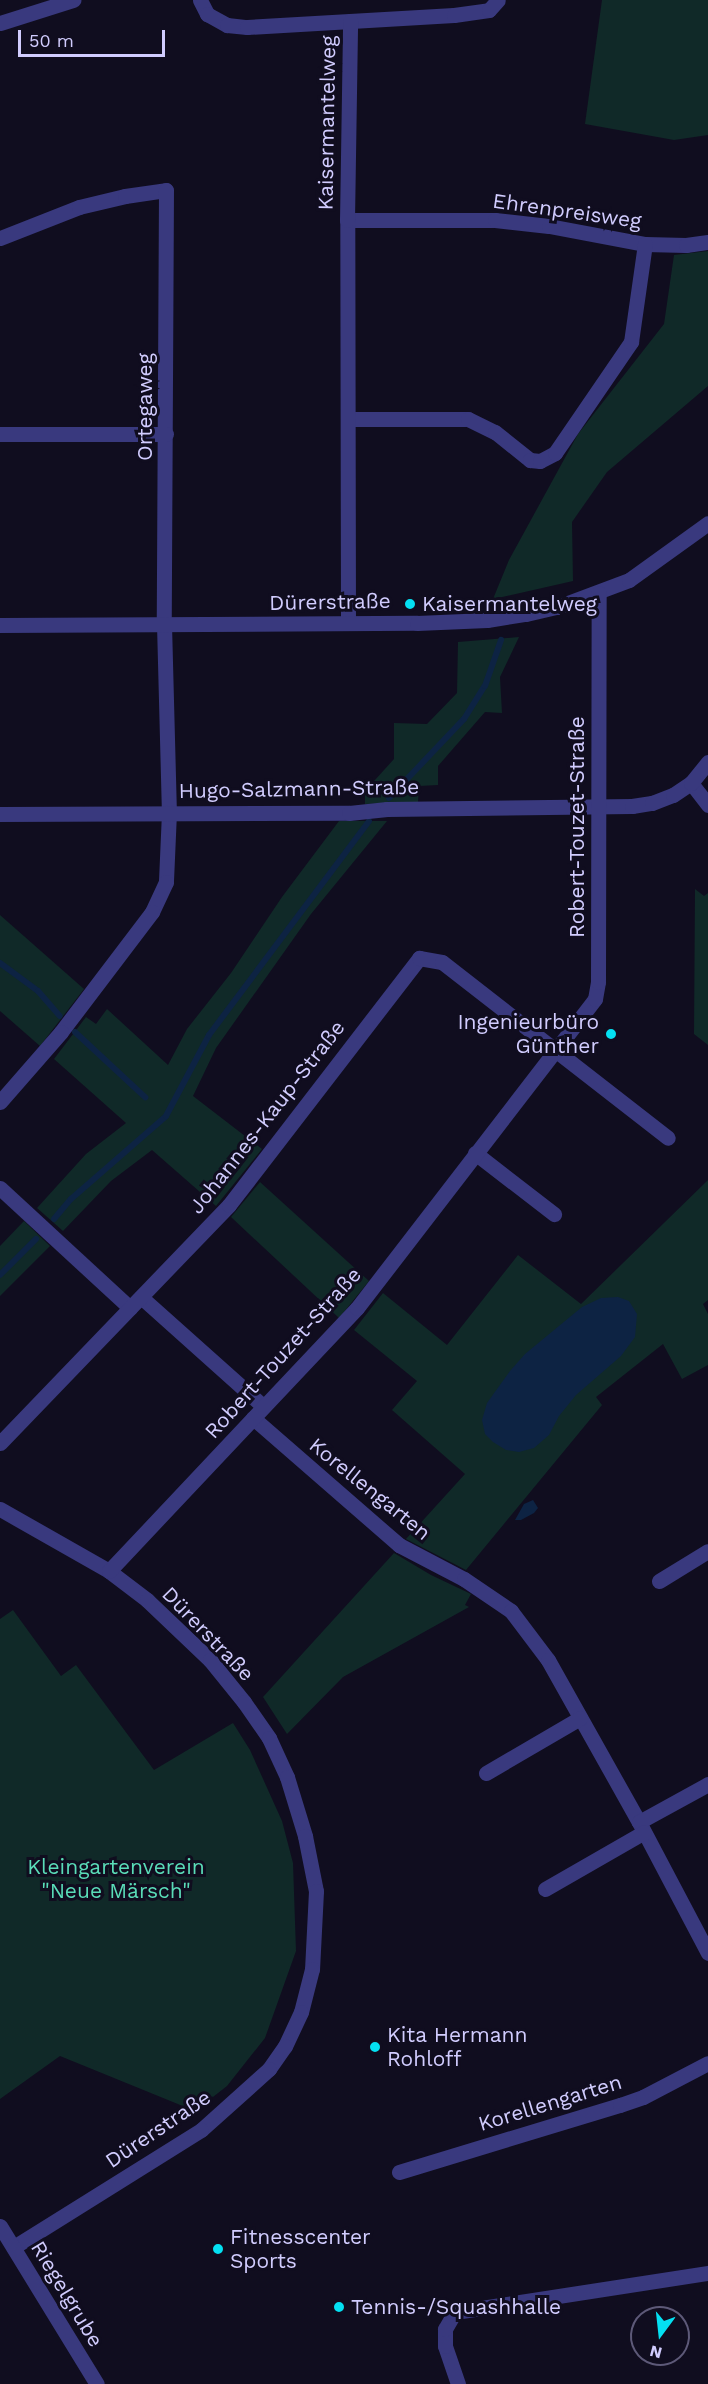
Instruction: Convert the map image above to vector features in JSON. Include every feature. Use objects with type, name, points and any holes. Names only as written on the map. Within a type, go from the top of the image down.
[{"type":"street","points":[[16,0],[17,16]]},
{"type":"street","points":[[0,23],[73,0]]},
{"type":"street","points":[[200,0],[207,14],[227,25],[247,27],[454,15],[489,10],[498,0]]},
{"type":"street","name":"Kaisermantelweg","points":[[348,622],[347,220],[350,21]]},
{"type":"street","name":"Ortegaweg","points":[[0,238],[78,207],[125,196],[166,190],[164,624],[169,812],[166,882],[162,896],[61,1032],[0,1102]]},
{"type":"street","name":"Ehrenpreisweg","points":[[347,220],[495,220],[549,226],[645,244],[687,245],[708,242]]},
{"type":"street","points":[[349,419],[468,419],[495,432],[530,460],[540,461],[555,453],[631,342],[645,244]]},
{"type":"street","points":[[0,434],[166,434]]},
{"type":"street","name":"Dürerstraße","points":[[0,625],[487,620],[557,607],[599,593],[651,566],[708,523]]},
{"type":"street","name":"Robert-Touzet-Straße","points":[[109,1571],[357,1308],[595,999],[598,982],[599,593]]},
{"type":"street","points":[[708,762],[691,783],[708,805]]},
{"type":"street","name":"Hugo-Salzmann-Straße","points":[[0,814],[349,813],[387,809],[632,806],[652,803],[673,795],[691,783]]},
{"type":"street","name":"Johannes-Kaup-Straße","points":[[0,1443],[229,1204],[419,958],[442,962],[557,1049]]},
{"type":"street","points":[[557,1049],[668,1138]]},
{"type":"street","points":[[475,1153],[554,1214]]},
{"type":"street","points":[[0,1188],[263,1406]]},
{"type":"street","name":"Korellengarten","points":[[253,1418],[399,1545],[464,1579],[511,1611],[548,1660],[708,1953]]},
{"type":"street","name":"Dürerstraße","points":[[0,1509],[109,1571],[147,1600],[210,1660],[269,1738],[287,1777],[316,1891],[312,1969],[301,2012],[285,2046],[269,2069],[233,2104],[173,2149],[14,2247]]},
{"type":"street","points":[[660,1581],[708,1551]]},
{"type":"street","points":[[486,1773],[580,1718]]},
{"type":"street","points":[[545,1889],[708,1784]]},
{"type":"street","name":"Korellengarten","points":[[399,2172],[627,2102],[708,2063]]},
{"type":"street","name":"Riegelgrube","points":[[0,2226],[97,2384]]},
{"type":"street","points":[[458,2384],[445,2346],[445,2329],[455,2312],[708,2273]]},
{"type":"green space","points":[[602,0],[708,0],[708,135],[674,140],[585,124]]},
{"type":"green space","points":[[708,251],[708,386],[607,472],[572,522],[573,581],[493,599],[509,560],[578,434],[664,324],[674,255]]},
{"type":"green space","points":[[519,637],[500,677],[502,713],[485,712],[438,766],[438,785],[419,786],[418,802],[365,804],[365,791],[394,759],[394,723],[427,724],[457,693],[458,642]]},
{"type":"green space","points":[[339,821],[387,821],[311,914],[216,1048],[193,1096],[262,1149],[216,1206],[152,1150],[111,1181],[63,1231],[37,1208],[86,1154],[126,1123],[54,1059],[86,1017],[96,1024],[107,1009],[168,1065],[187,1029],[231,973],[282,897]]},
{"type":"green space","points":[[695,889],[704,896],[708,893],[708,1045],[694,1034]]},
{"type":"green space","points":[[0,915],[84,989],[40,1046],[0,1011]]},
{"type":"green space","points":[[708,1180],[708,1300],[703,1304],[708,1314],[708,1365],[682,1379],[663,1344],[596,1397],[602,1405],[466,1570],[406,1539],[465,1474],[392,1410],[417,1381],[354,1330],[383,1293],[447,1345],[518,1255],[581,1304]]},
{"type":"green space","points":[[260,1182],[369,1281],[339,1318],[231,1217]]},
{"type":"green space","points":[[24,1221],[50,1246],[0,1296],[0,1246]]},
{"type":"green space","points":[[394,1553],[431,1575],[471,1594],[465,1605],[469,1607],[343,1677],[287,1734],[263,1697]]},
{"type":"green space","name":"Kleingartenverein \"Neue Märsch\"","points":[[13,1610],[61,1676],[76,1665],[154,1770],[233,1723],[250,1750],[282,1821],[293,1863],[296,1951],[265,2038],[227,2086],[195,2111],[60,2056],[0,2099],[0,1619]]},
{"type":"water","points":[[618,1297],[629,1301],[637,1314],[635,1337],[621,1356],[576,1395],[559,1416],[549,1435],[534,1448],[519,1452],[506,1450],[493,1442],[485,1434],[482,1420],[487,1403],[510,1371],[525,1354],[582,1307],[601,1298]]},
{"type":"water","points":[[533,1500],[538,1508],[534,1513],[521,1520],[515,1520],[524,1504]]},
{"type":"waterway","points":[[389,798],[464,719],[485,686],[501,640]]},
{"type":"waterway","points":[[54,1219],[71,1199],[166,1116],[209,1035],[369,821]]},
{"type":"waterway","points":[[0,963],[38,991],[60,1016]]},
{"type":"waterway","points":[[75,1032],[145,1097]]},
{"type":"waterway","points":[[0,1275],[36,1239]]},
{"type":"place","name":"Kaisermantelweg","points":[[410,604]]},
{"type":"place","name":"Ingenieurbüro Günther","points":[[611,1034]]},
{"type":"place","name":"Kita Hermann Rohloff","points":[[375,2047]]},
{"type":"place","name":"Fitnesscenter Sports","points":[[218,2249]]},
{"type":"place","name":"Tennis-/Squashhalle","points":[[339,2307]]}]
